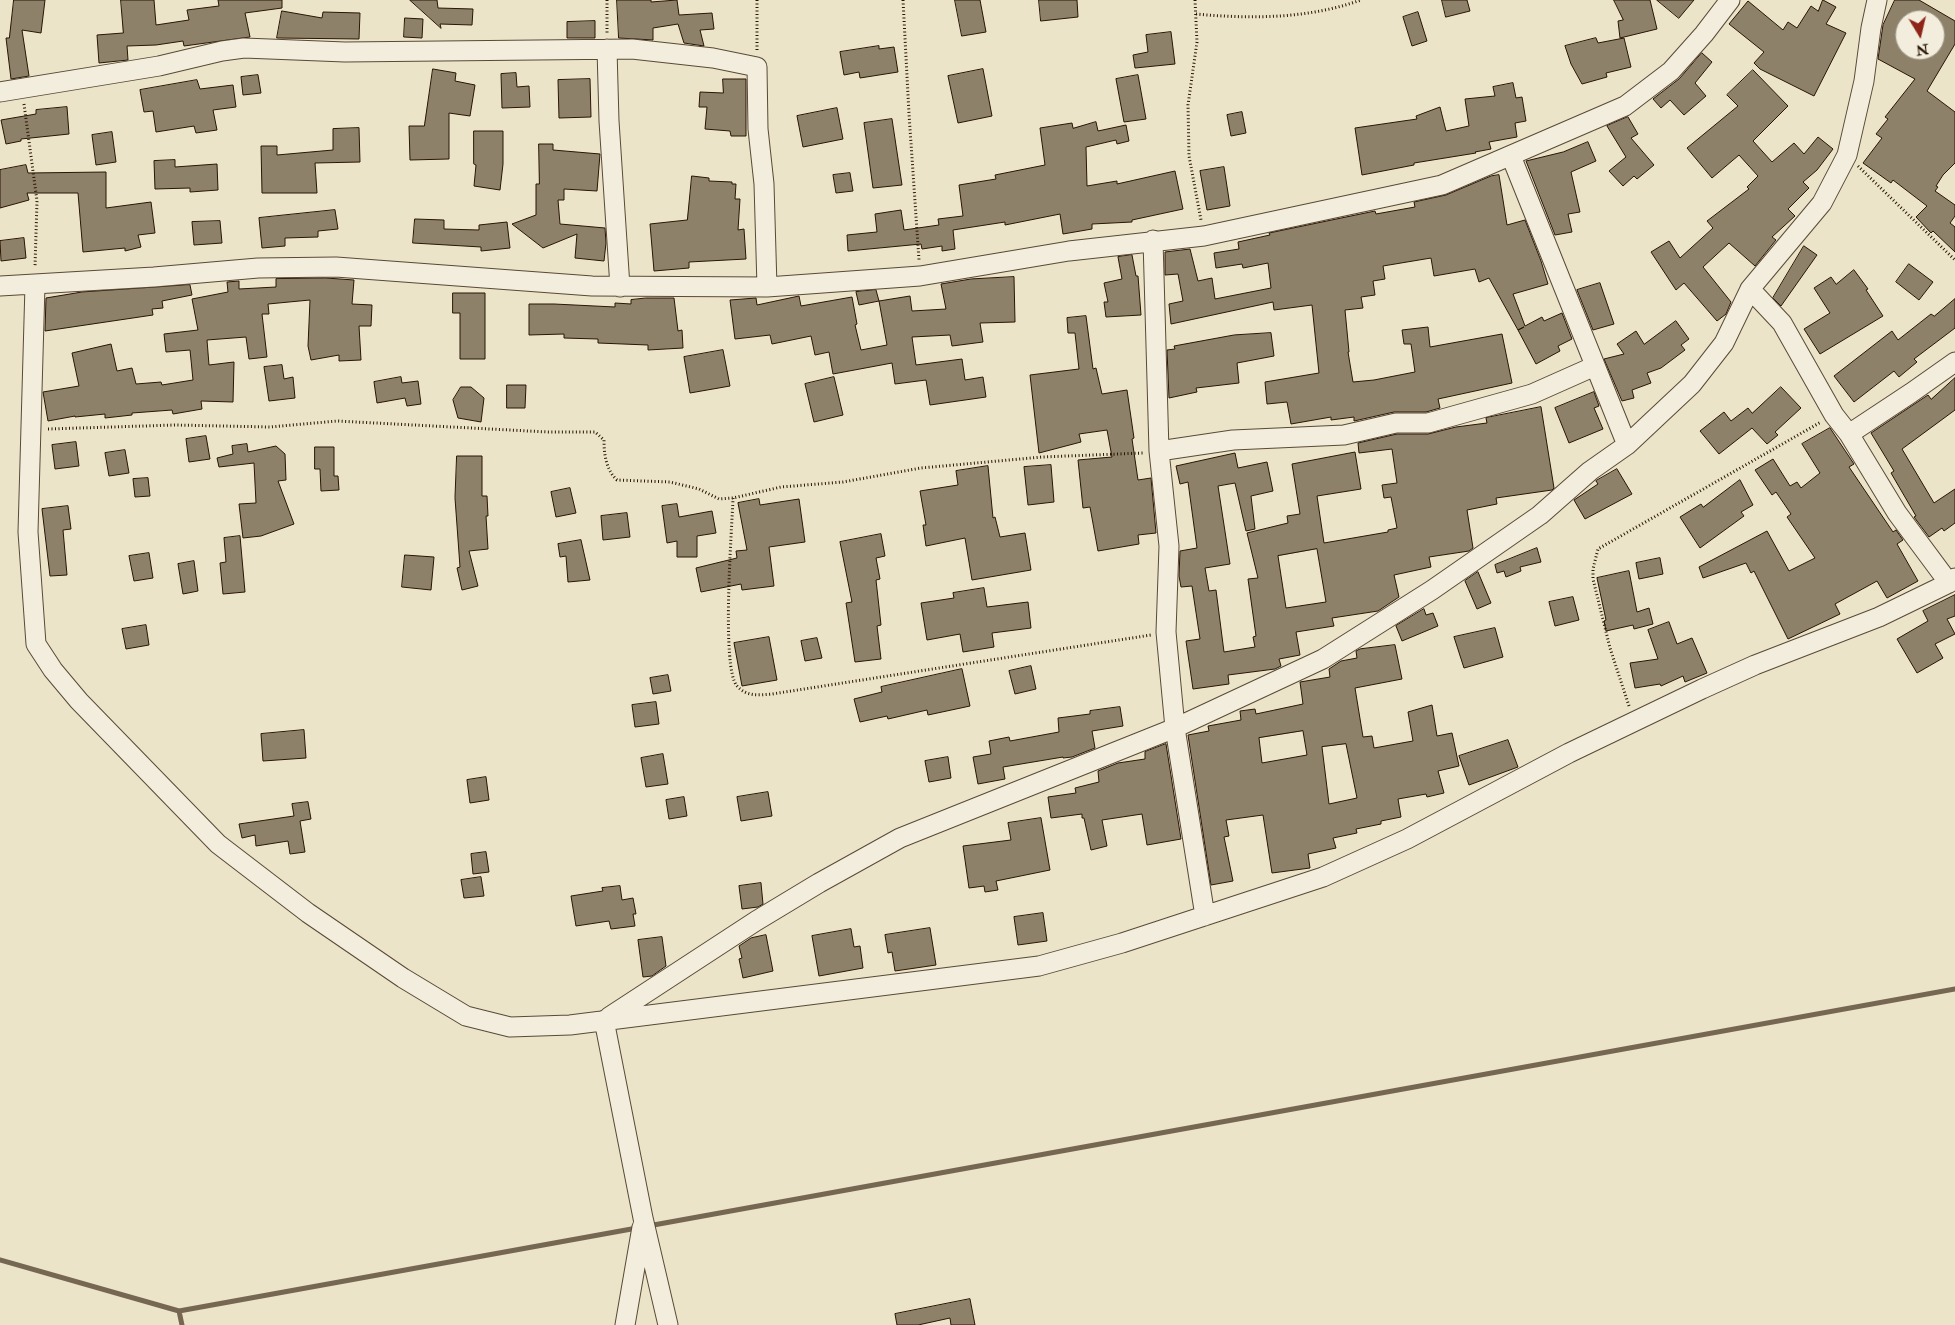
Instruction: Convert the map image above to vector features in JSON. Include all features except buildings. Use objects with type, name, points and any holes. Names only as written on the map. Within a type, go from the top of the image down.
[{"type":"street","points":[[0,286],[258,268],[336,267],[592,286],[767,287],[920,276],[1069,251],[1153,240],[1204,236],[1442,185],[1625,106],[1671,71],[1730,0]]},
{"type":"street","points":[[604,1020],[756,921],[900,838],[1175,728],[1323,660],[1432,590],[1540,515],[1590,471],[1627,445],[1692,384],[1724,343],[1750,289],[1822,203],[1847,155],[1864,81],[1877,0]]},
{"type":"street","points":[[0,92],[159,66],[222,51],[244,48],[345,52],[632,49],[713,58],[757,67],[758,129],[764,184],[767,287]]},
{"type":"street","points":[[607,49],[609,122],[620,287]]},
{"type":"street","points":[[1511,156],[1627,445]]},
{"type":"street","points":[[1153,240],[1159,451],[1169,546],[1166,632],[1175,728],[1205,916]]},
{"type":"street","points":[[35,285],[28,532],[36,644],[53,670],[79,700],[218,844],[308,913],[402,978],[466,1016],[510,1027],[570,1025],[1039,966],[1122,944],[1323,877],[1407,839],[1634,721],[1755,666],[1879,617],[1952,581],[1897,513],[1849,434],[1834,415],[1782,323],[1750,289]]},
{"type":"street","points":[[1849,434],[1955,362]]},
{"type":"street","points":[[1159,451],[1233,440],[1344,435],[1396,423],[1428,423],[1532,394],[1595,366]]},
{"type":"street","points":[[604,1020],[643,1218],[668,1325]]},
{"type":"street","points":[[625,1325],[643,1218]]},
{"type":"path","points":[[607,0],[607,49]]},
{"type":"path","points":[[757,0],[757,67]]},
{"type":"path","points":[[903,0],[920,276]]},
{"type":"path","points":[[1195,0],[1197,42],[1188,105],[1189,156],[1204,236]]},
{"type":"path","points":[[1196,14],[1235,18],[1279,16],[1321,11],[1361,0]]},
{"type":"path","points":[[22,88],[37,200],[35,285]]},
{"type":"path","points":[[1847,155],[1955,260]]},
{"type":"path","points":[[1634,721],[1610,648],[1593,579],[1593,569],[1598,549],[1834,415]]},
{"type":"path","points":[[31,430],[175,425],[270,428],[337,421],[548,432],[595,432],[604,440],[608,467],[611,475],[617,480],[670,482],[699,489],[719,499],[733,498],[781,487],[843,482],[921,468],[1042,457],[1139,454],[1159,451]]},
{"type":"path","points":[[733,498],[728,628],[730,664],[736,685],[746,694],[772,694],[1166,632]]},
{"type":"waterway","points":[[648,1226],[1955,989]]},
{"type":"waterway","points":[[0,1260],[179,1311],[637,1228]]},
{"type":"waterway","points":[[179,1311],[182,1325]]}]
